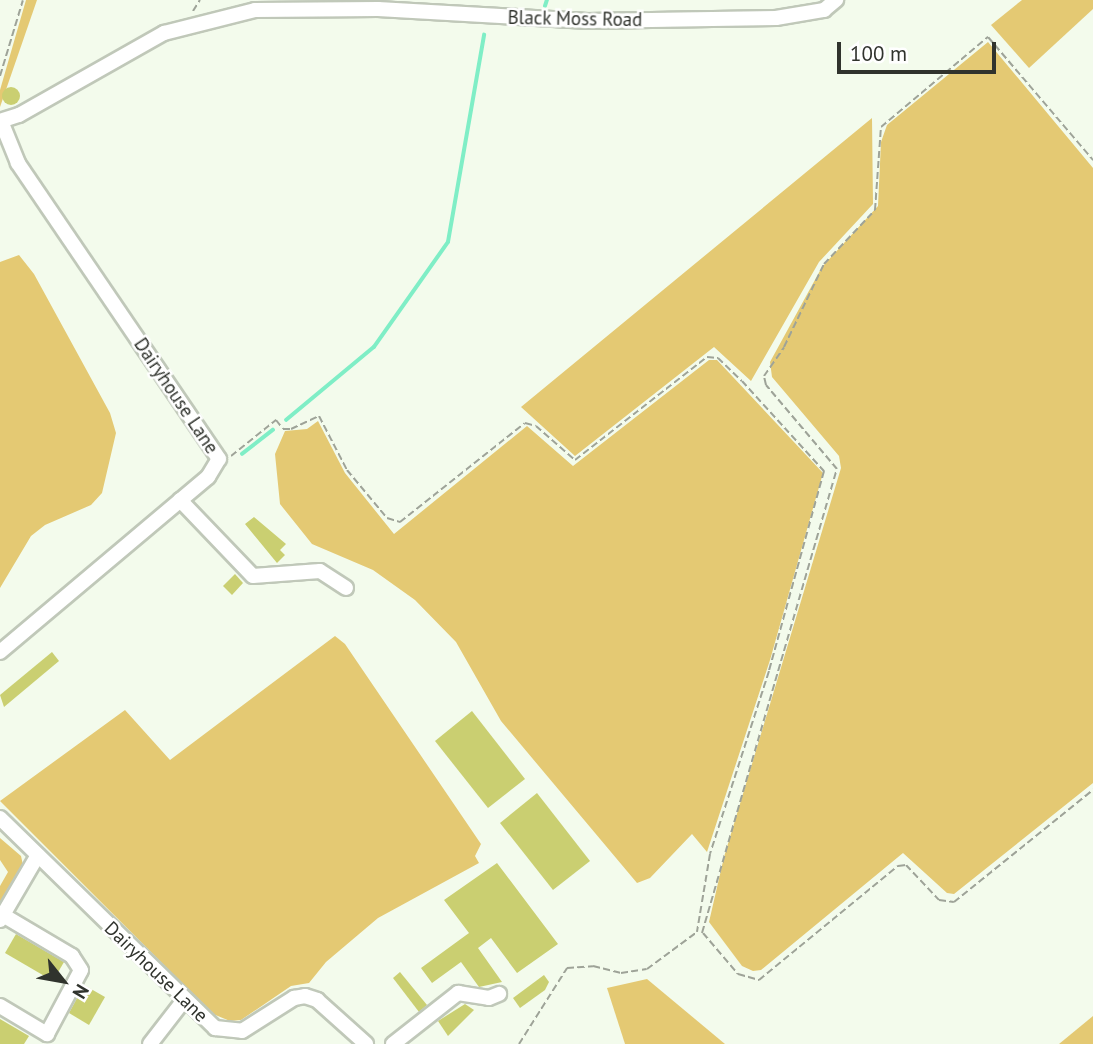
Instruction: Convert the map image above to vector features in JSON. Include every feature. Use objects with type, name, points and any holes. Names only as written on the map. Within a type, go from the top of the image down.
[{"type":"street","name":"Black Moss Road","points":[[0,121],[19,115],[125,52],[190,23],[289,7],[588,21],[776,18],[815,13],[836,0]]},
{"type":"street","name":"Dairyhouse Lane","points":[[0,121],[18,163],[218,457],[215,471],[0,652]]},
{"type":"street","points":[[180,500],[253,576],[320,571],[346,588]]},
{"type":"street","name":"Dairyhouse Lane","points":[[0,818],[208,1024],[234,1033],[294,998],[311,997],[366,1044]]},
{"type":"street","points":[[0,1006],[47,1034],[81,970],[72,956],[1,918],[38,855]]},
{"type":"street","points":[[393,1044],[458,993],[489,998],[499,993]]},
{"type":"street","points":[[150,1044],[184,1000]]},
{"type":"path","points":[[0,74],[23,0]]},
{"type":"path","points":[[190,23],[200,0]]},
{"type":"path","points":[[519,1044],[567,968],[593,966],[621,973],[647,969],[700,932],[837,469],[766,385],[764,376],[784,347],[824,264],[875,211],[881,127],[988,37],[1093,160]]},
{"type":"path","points":[[218,457],[231,456],[276,420],[283,429],[291,429],[319,416],[347,470],[387,518],[400,522],[525,423],[536,426],[575,460],[707,357],[718,358],[824,471],[737,772],[710,855],[700,932],[738,974],[759,980],[898,866],[906,865],[939,900],[954,902],[1093,790]]},
{"type":"path","points":[[737,772],[746,775]]},
{"type":"shaded area","points":[[26,0],[37,0],[0,107],[0,90]]},
{"type":"shaded area","points":[[1022,0],[1093,0],[1093,9],[1029,68],[991,25]]},
{"type":"shaded area","points":[[988,42],[1093,168],[1093,783],[954,894],[947,893],[903,853],[761,970],[753,971],[742,966],[709,922],[724,857],[841,468],[839,456],[772,377],[770,362],[822,267],[878,206],[881,142],[887,125]]},
{"type":"shaded area","points":[[872,118],[873,204],[819,262],[751,381],[714,347],[575,456],[521,407]]},
{"type":"shaded area","points":[[19,255],[34,274],[110,413],[116,433],[102,493],[91,505],[45,525],[31,536],[0,588],[0,262]]},
{"type":"shaded area","points":[[709,360],[717,360],[823,473],[770,660],[707,852],[692,834],[650,878],[637,883],[501,721],[456,642],[415,600],[373,570],[312,544],[280,504],[275,454],[285,431],[307,429],[318,421],[345,473],[394,534],[527,426],[573,466]]},
{"type":"shaded area","points":[[335,636],[345,644],[481,844],[475,856],[479,863],[378,918],[326,962],[309,983],[291,986],[241,1020],[230,1021],[213,1014],[0,801],[125,710],[170,760]]},
{"type":"shaded area","points":[[0,838],[21,856],[23,865],[0,905],[0,886],[8,872],[0,860]]},
{"type":"shaded area","points":[[647,979],[725,1044],[625,1044],[607,988]]},
{"type":"shaded area","points":[[1093,1016],[1093,1044],[1059,1044]]},
{"type":"building","points":[[11,87],[17,90],[20,96],[17,102],[11,105],[5,102],[2,96],[5,90]]},
{"type":"building","points":[[254,517],[286,544],[280,550],[285,555],[277,563],[245,524]]},
{"type":"building","points":[[235,574],[243,583],[232,595],[223,586]]},
{"type":"building","points":[[52,652],[59,661],[4,707],[0,695]]},
{"type":"building","points":[[472,711],[525,779],[488,808],[435,741]]},
{"type":"building","points":[[537,793],[590,861],[553,890],[500,823]]},
{"type":"building","points":[[497,863],[558,944],[517,973],[491,938],[478,948],[502,982],[479,987],[461,962],[432,983],[421,968],[469,933],[444,900]]},
{"type":"building","points":[[16,934],[64,962],[53,981],[5,953]]},
{"type":"building","points":[[400,972],[427,1005],[419,1012],[393,978]]},
{"type":"building","points":[[544,975],[549,982],[545,990],[520,1008],[513,998]]},
{"type":"building","points":[[84,985],[105,997],[89,1025],[69,1013]]},
{"type":"building","points":[[465,1004],[474,1010],[448,1036],[438,1021]]},
{"type":"building","points":[[0,1019],[29,1036],[24,1044],[0,1044]]},
{"type":"waterway","points":[[545,6],[547,0]]},
{"type":"waterway","points":[[286,420],[374,347],[448,242],[484,35]]},
{"type":"waterway","points":[[242,454],[273,430]]}]
